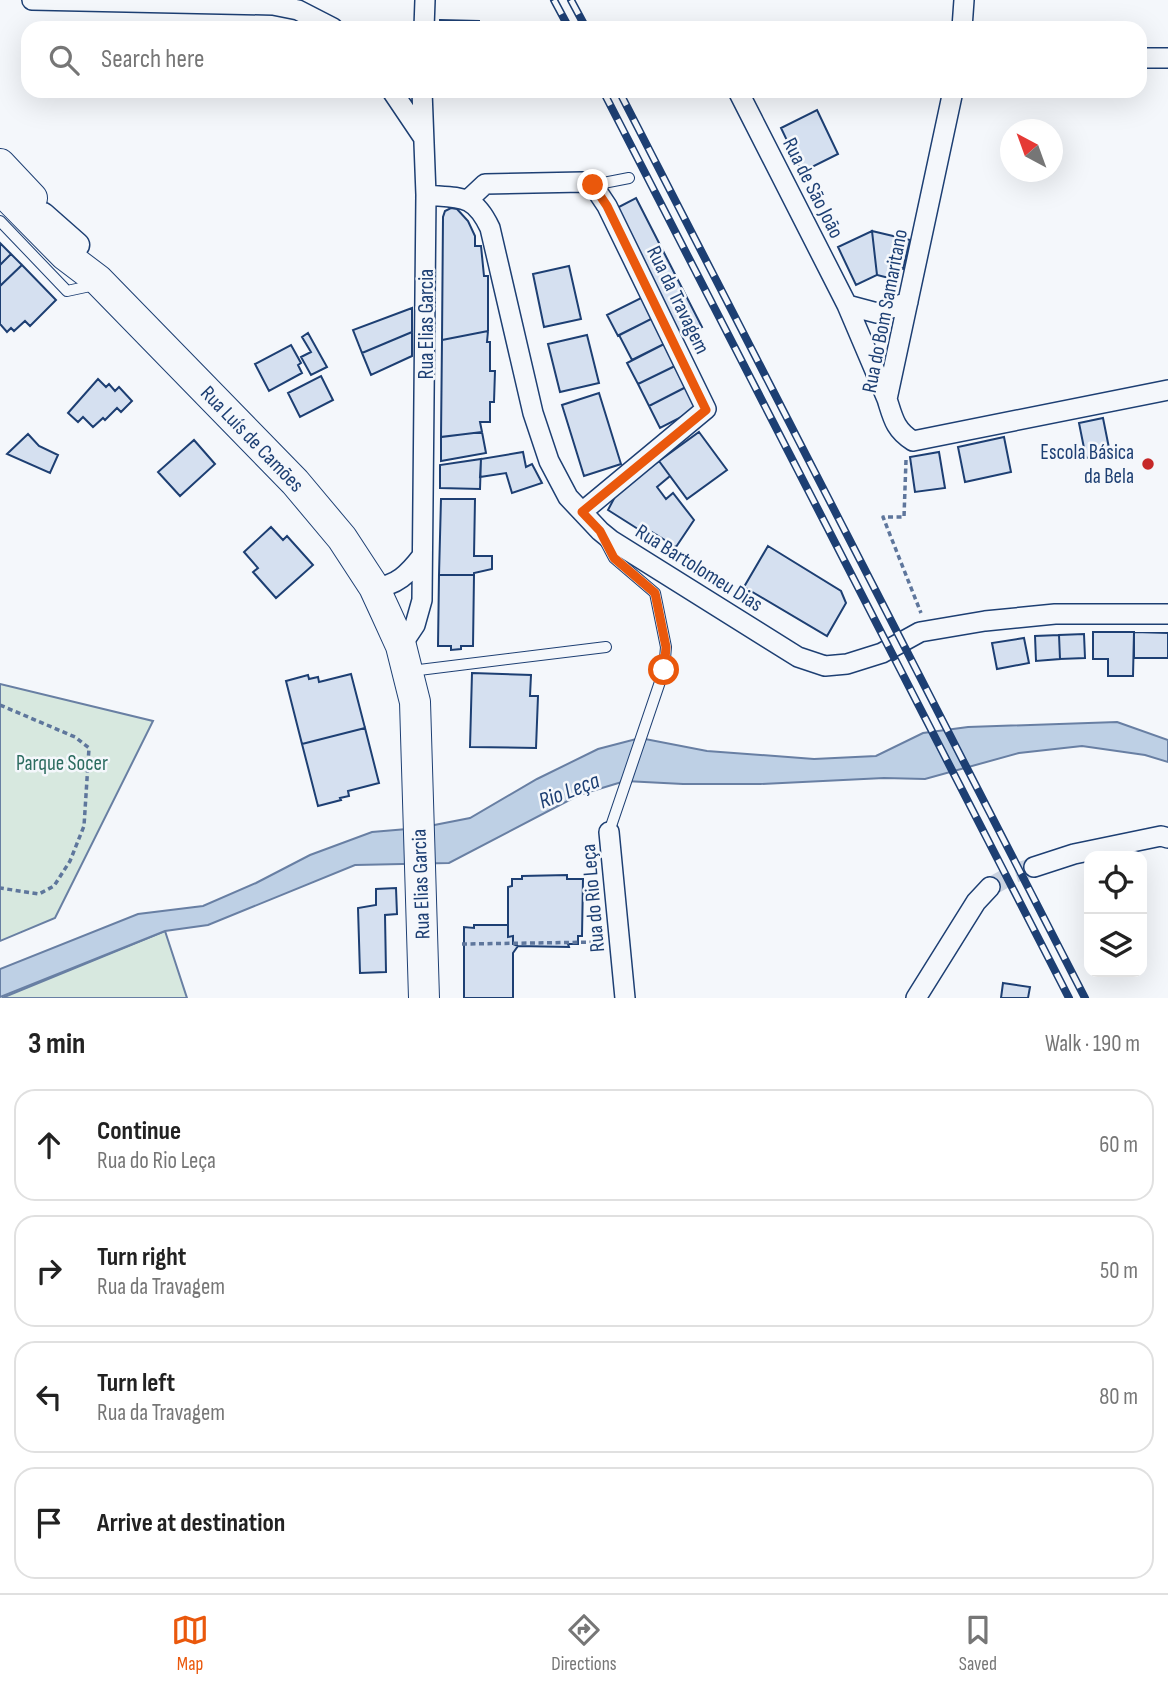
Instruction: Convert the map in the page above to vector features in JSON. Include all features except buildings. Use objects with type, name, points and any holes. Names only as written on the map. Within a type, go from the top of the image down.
[{"type":"main road","name":"Rua Luís de Camões","points":[[0,164],[77,244],[100,281]]},
{"type":"main road","name":"Rua Luís de Camões","points":[[0,189],[65,255],[100,281],[295,482],[342,538],[380,600]]},
{"type":"main road","name":"Rua Elias Garcia","points":[[380,600],[404,659],[415,702],[424,998]]},
{"type":"street","points":[[32,0],[273,5],[298,10],[319,21]]},
{"type":"street","points":[[424,21],[425,0]]},
{"type":"street","points":[[962,21],[964,0]]},
{"type":"street","points":[[1147,58],[1168,58]]},
{"type":"street","points":[[397,98],[423,137]]},
{"type":"street","name":"Rua Elias Garcia","points":[[404,659],[422,600],[426,195],[422,98]]},
{"type":"street","name":"Rua de São João","points":[[741,98],[847,305],[887,399]]},
{"type":"street","name":"Rua do Bom Samaritano","points":[[901,434],[894,425],[887,399],[952,98]]},
{"type":"street","points":[[0,176],[77,244]]},
{"type":"street","points":[[426,195],[468,199],[485,184],[583,182],[593,185]]},
{"type":"street","name":"Rua da Travagem","points":[[582,512],[706,410],[607,206],[593,185]]},
{"type":"street","name":"Rua Bartolomeu Dias","points":[[468,199],[482,210],[490,228],[533,413],[550,461],[568,497],[600,531],[798,657],[825,666],[847,664],[883,653],[920,632],[985,621],[1055,614],[1168,614]]},
{"type":"street","points":[[847,305],[877,313],[908,302]]},
{"type":"street","points":[[901,434],[913,441],[1168,390]]},
{"type":"street","points":[[380,600],[387,587],[401,578],[422,556]]},
{"type":"street","name":"Rua do Rio Leça","points":[[609,832],[625,998]]},
{"type":"street","points":[[1034,867],[1074,854],[1165,837]]},
{"type":"street","points":[[916,998],[976,902],[990,887]]},
{"type":"lane","points":[[593,185],[629,178]]},
{"type":"lane","points":[[0,221],[67,291],[100,281]]},
{"type":"lane","name":"Rua do Rio Leça","points":[[600,531],[614,558],[655,593],[666,647],[664,670],[609,832]]},
{"type":"lane","points":[[404,659],[606,647]]},
{"type":"path","points":[[901,434],[906,454],[904,517],[883,517],[928,631]]},
{"type":"path","points":[[0,705],[75,737],[89,748],[84,826],[70,862],[54,886],[39,894],[0,888]]},
{"type":"path","points":[[462,944],[620,942]]},
{"type":"green space","name":"Parque Socer","points":[[0,684],[153,721],[55,918],[0,941]]},
{"type":"green space","points":[[165,931],[187,998],[2,998]]},
{"type":"water","name":"Rio Leça","points":[[1117,722],[1168,740],[1168,762],[1145,755],[1082,746],[1019,753],[925,779],[884,778],[760,784],[625,781],[579,795],[449,863],[355,865],[208,925],[165,931],[0,997],[0,969],[138,914],[203,906],[310,855],[372,832],[419,828],[470,818],[537,779],[598,749],[640,738],[707,751],[814,759],[876,756],[923,733],[968,727]]},
{"type":"tunnel","points":[[990,887],[1015,873],[1034,867]]},
{"type":"railway","points":[[554,0],[565,21]]},
{"type":"railway","points":[[571,0],[582,21]]},
{"type":"railway","points":[[607,98],[1069,998]]},
{"type":"railway","points":[[623,98],[1085,998]]},
{"type":"place","name":"Escola Básica da Bela","points":[[1148,464]]},
{"type":"route","points":[[593,185],[607,206],[706,410],[582,512],[600,531],[614,558],[655,593],[666,647],[664,670]]}]
